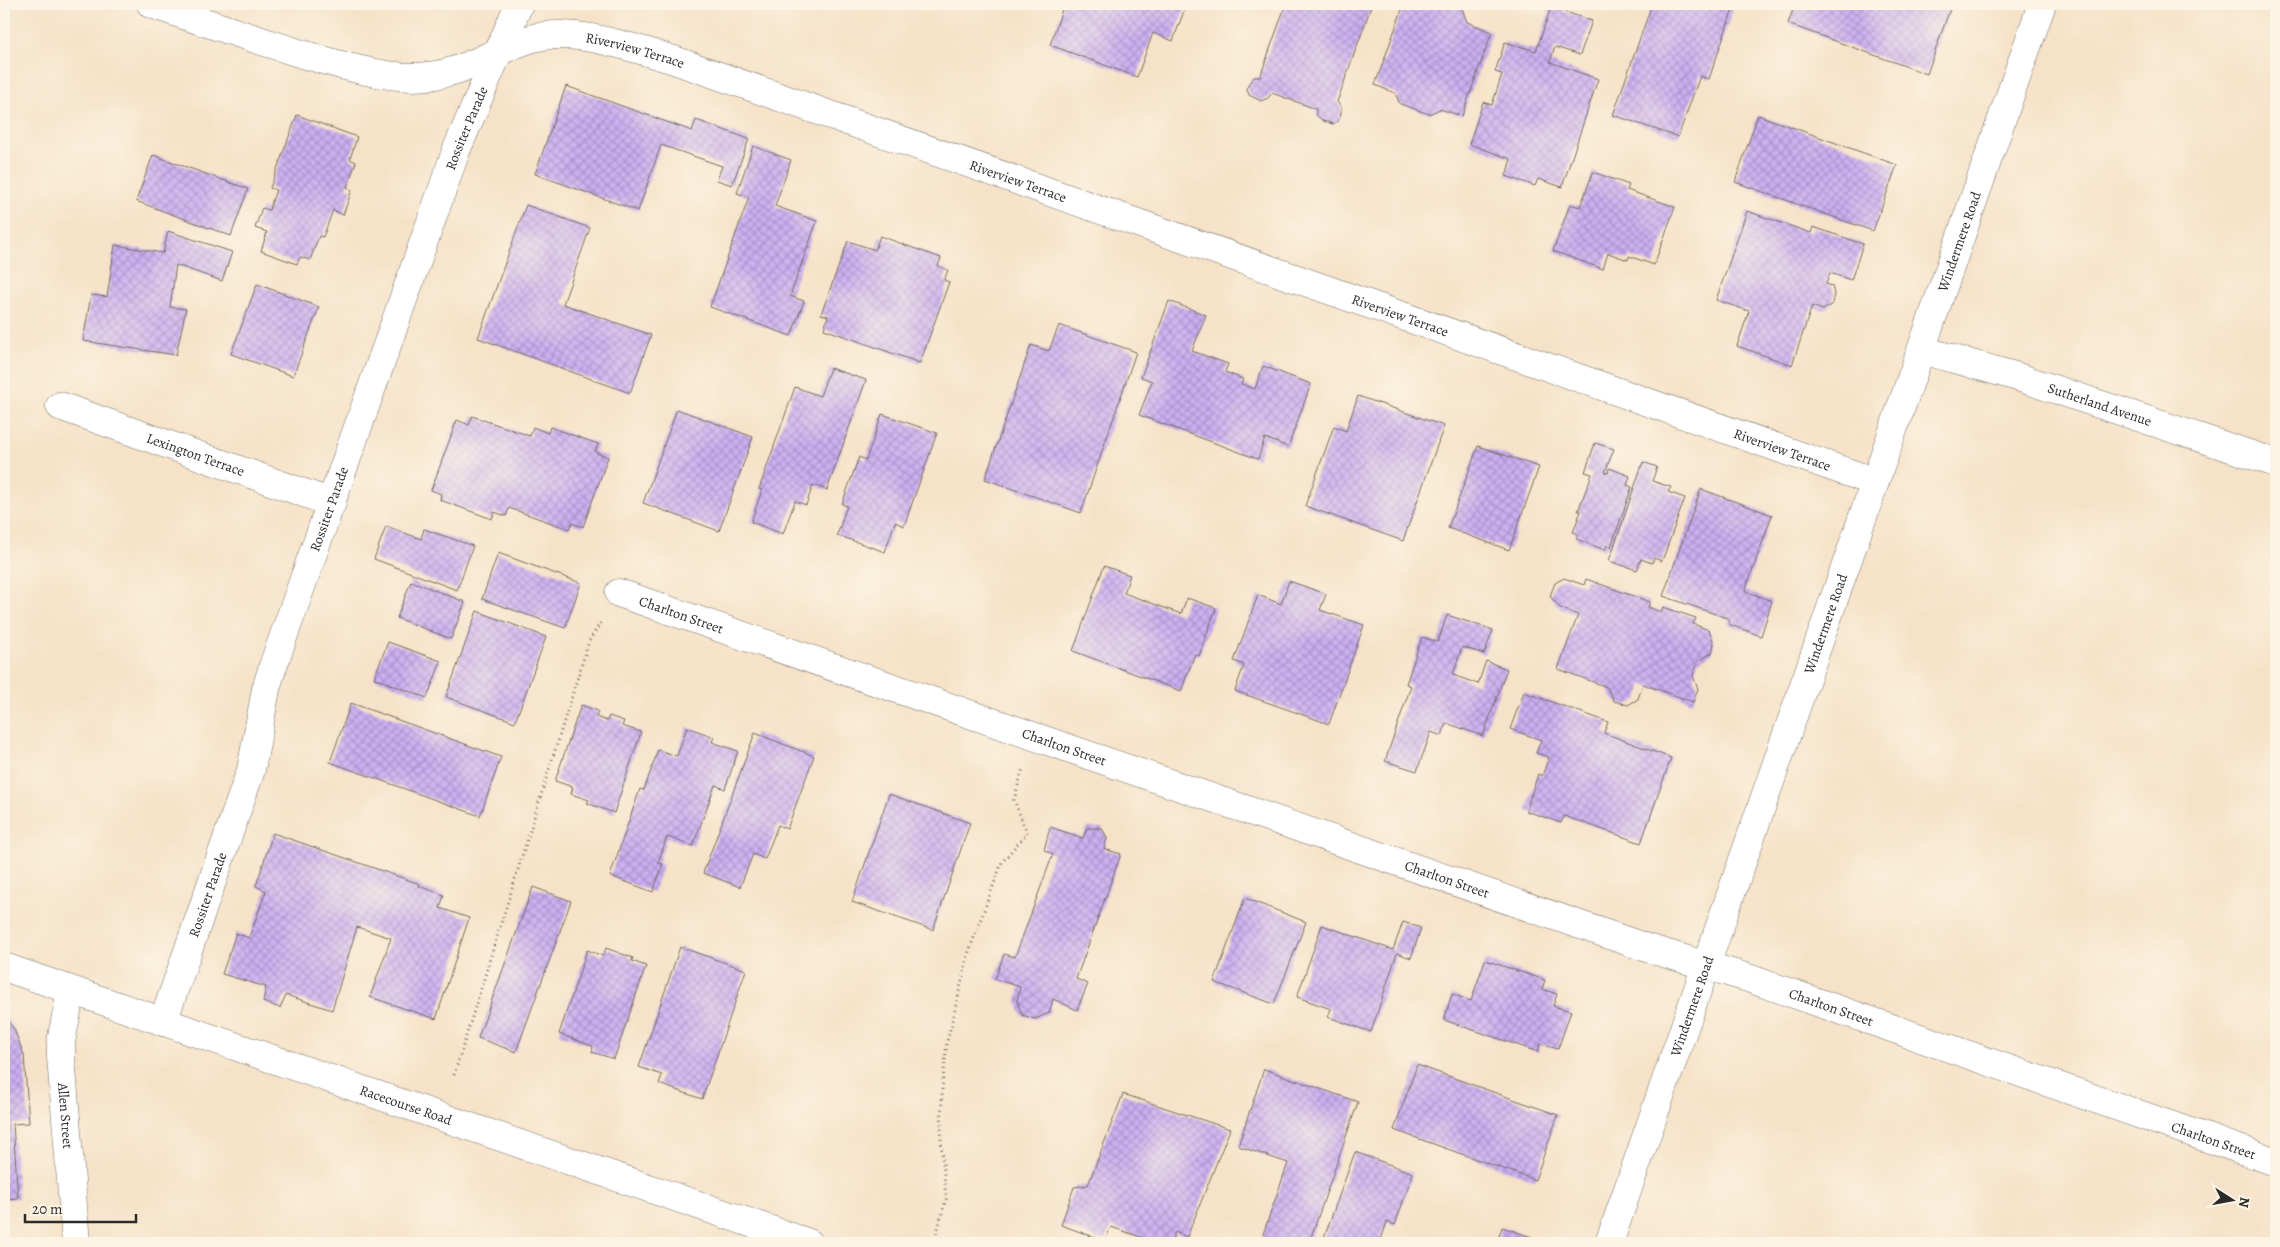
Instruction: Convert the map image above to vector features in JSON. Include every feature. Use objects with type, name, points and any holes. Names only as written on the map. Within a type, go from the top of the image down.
[{"type":"street","name":"Riverview Terrace","points":[[151,4],[326,61],[391,75],[412,77],[439,74],[480,62],[528,39],[561,35],[588,38],[674,60],[1875,482]]},
{"type":"street","name":"Rossiter Parade","points":[[163,1022],[251,770],[266,690],[273,666],[453,158],[519,4]]},
{"type":"street","name":"Windermere Road","points":[[1609,1243],[2042,4]]},
{"type":"street","name":"Sutherland Avenue","points":[[1922,350],[2018,377],[2276,463]]},
{"type":"street","name":"Lexington Terrace","points":[[60,406],[332,503]]},
{"type":"street","name":"Charlton Street","points":[[619,593],[1647,948],[1748,978],[2276,1162]]},
{"type":"street","name":"Racecourse Road","points":[[4,967],[809,1243]]},
{"type":"street","name":"Allen Street","points":[[71,991],[61,1042],[61,1057],[76,1243]]},
{"type":"path","points":[[454,1075],[589,641],[619,593]]},
{"type":"path","points":[[934,1243],[946,1199],[941,1138],[942,1090],[947,1042],[969,951],[1002,862],[1027,833],[1014,800],[1032,736]]},
{"type":"building","points":[[1064,4],[1172,4],[1185,8],[1173,41],[1153,33],[1137,77],[1050,45]]},
{"type":"building","points":[[1286,4],[1372,4],[1337,102],[1341,107],[1341,114],[1339,120],[1333,124],[1323,121],[1316,115],[1316,109],[1272,93],[1268,98],[1261,101],[1249,95],[1247,89],[1249,83],[1254,77],[1260,77]]},
{"type":"building","points":[[1404,4],[1414,4],[1430,9],[1435,4],[1458,4],[1461,6],[1467,22],[1492,32],[1462,116],[1440,109],[1429,114],[1400,104],[1395,93],[1375,85]]},
{"type":"building","points":[[1652,4],[1729,4],[1727,8],[1733,9],[1709,79],[1700,76],[1678,137],[1613,115]]},
{"type":"building","points":[[1795,4],[1944,4],[1951,6],[1927,74],[1788,24]]},
{"type":"building","points":[[1551,7],[1592,21],[1580,55],[1555,47],[1550,62],[1598,79],[1562,187],[1538,179],[1535,186],[1506,176],[1511,159],[1469,144],[1483,102],[1492,105],[1502,74],[1495,72],[1505,42],[1536,51]]},
{"type":"building","points":[[566,86],[692,131],[696,120],[749,139],[732,185],[717,180],[722,166],[661,145],[638,211],[535,174]]},
{"type":"building","points":[[297,115],[357,137],[350,159],[356,162],[347,187],[352,190],[343,215],[333,210],[323,237],[319,236],[310,260],[300,257],[297,264],[261,251],[267,232],[255,228],[262,208],[269,210],[276,190],[270,188]]},
{"type":"building","points":[[1758,115],[1897,165],[1873,231],[1735,182]]},
{"type":"building","points":[[753,146],[791,160],[775,206],[817,221],[790,296],[804,301],[791,336],[710,307],[749,197],[737,193]]},
{"type":"building","points":[[153,155],[248,189],[231,236],[136,201]]},
{"type":"building","points":[[1593,172],[1629,185],[1627,190],[1675,207],[1654,265],[1629,256],[1628,260],[1608,253],[1603,269],[1553,251],[1570,204],[1580,207]]},
{"type":"building","points":[[526,205],[590,228],[563,304],[651,335],[630,393],[478,338]]},
{"type":"building","points":[[1747,211],[1811,233],[1813,227],[1863,244],[1851,280],[1830,273],[1826,284],[1832,286],[1834,294],[1832,304],[1823,310],[1812,306],[1792,365],[1737,346],[1749,311],[1716,300]]},
{"type":"building","points":[[168,231],[232,252],[222,281],[176,265],[170,307],[186,309],[176,355],[83,341],[91,295],[107,297],[115,245],[163,253]]},
{"type":"building","points":[[880,236],[941,258],[938,266],[948,270],[944,280],[949,282],[920,363],[824,329],[828,316],[821,314],[848,241],[875,250]]},
{"type":"building","points":[[257,284],[319,307],[293,376],[231,354]]},
{"type":"building","points":[[1169,301],[1206,315],[1192,351],[1228,364],[1225,372],[1243,379],[1241,384],[1255,389],[1263,366],[1311,384],[1288,447],[1265,438],[1258,459],[1139,415],[1152,381],[1141,377]]},
{"type":"building","points":[[1059,325],[1136,352],[1081,513],[985,479],[1031,345],[1049,351]]},
{"type":"building","points":[[830,368],[866,380],[827,490],[813,485],[806,505],[795,501],[783,534],[751,522],[762,490],[759,489],[795,387],[820,396]]},
{"type":"building","points":[[1358,396],[1444,426],[1403,541],[1305,506],[1334,426],[1346,431]]},
{"type":"building","points":[[677,409],[753,437],[719,531],[643,503]]},
{"type":"building","points":[[882,414],[937,433],[904,526],[895,522],[885,552],[837,535],[847,506],[842,504],[859,457],[866,460]]},
{"type":"building","points":[[472,416],[530,436],[533,427],[548,433],[550,427],[598,444],[595,452],[608,457],[583,527],[572,523],[569,529],[509,508],[506,516],[494,512],[492,519],[440,500],[441,494],[431,490],[457,420],[469,425]]},
{"type":"building","points":[[1595,443],[1614,449],[1605,472],[1608,473],[1609,468],[1630,476],[1627,485],[1632,487],[1611,547],[1607,545],[1605,550],[1576,539],[1578,534],[1573,532],[1581,511],[1578,511],[1592,474],[1585,472]]},
{"type":"building","points":[[1478,446],[1539,467],[1509,550],[1448,528]]},
{"type":"building","points":[[1643,462],[1657,467],[1652,481],[1671,487],[1668,492],[1685,498],[1662,561],[1654,558],[1652,563],[1641,559],[1637,570],[1609,561]]},
{"type":"building","points":[[1701,489],[1772,515],[1745,591],[1772,601],[1761,636],[1728,624],[1730,619],[1663,596]]},
{"type":"building","points":[[386,526],[421,539],[424,529],[473,546],[457,590],[374,559]]},
{"type":"building","points":[[498,553],[581,583],[565,628],[482,599]]},
{"type":"building","points":[[1104,566],[1130,575],[1124,593],[1181,614],[1187,598],[1216,608],[1199,656],[1195,654],[1181,691],[1073,651]]},
{"type":"building","points":[[1564,578],[1584,585],[1586,579],[1650,602],[1648,607],[1661,612],[1663,607],[1696,618],[1693,624],[1709,630],[1714,643],[1712,653],[1698,661],[1693,676],[1698,689],[1693,702],[1643,684],[1638,699],[1628,705],[1614,701],[1607,687],[1558,669],[1578,615],[1560,608],[1550,596],[1555,583]]},
{"type":"building","points":[[411,581],[465,602],[451,639],[397,618]]},
{"type":"building","points":[[1289,581],[1326,594],[1320,610],[1364,625],[1329,724],[1235,691],[1244,665],[1234,661],[1258,595],[1281,604]]},
{"type":"building","points":[[477,611],[546,637],[515,722],[446,697]]},
{"type":"building","points":[[1447,615],[1493,630],[1484,654],[1462,647],[1453,675],[1478,684],[1486,661],[1507,669],[1483,736],[1446,723],[1442,736],[1431,732],[1417,771],[1385,761],[1411,686],[1406,684],[1422,637],[1438,642]]},
{"type":"building","points":[[388,642],[441,661],[427,698],[374,678]]},
{"type":"building","points":[[1524,692],[1608,722],[1604,733],[1671,758],[1641,843],[1564,816],[1561,823],[1526,811],[1538,774],[1542,776],[1549,757],[1536,753],[1541,740],[1510,729]]},
{"type":"building","points":[[351,703],[501,757],[480,816],[330,762]]},
{"type":"building","points":[[581,705],[598,711],[596,717],[607,721],[609,716],[624,721],[622,726],[641,732],[614,813],[587,803],[589,800],[571,794],[573,787],[555,781]]},
{"type":"building","points":[[687,727],[714,737],[712,742],[738,751],[725,789],[715,785],[693,846],[667,837],[658,863],[663,864],[653,892],[610,876],[640,789],[644,790],[658,750],[677,756]]},
{"type":"building","points":[[755,733],[814,756],[787,829],[778,825],[765,859],[753,854],[740,887],[703,873]]},
{"type":"building","points":[[889,794],[970,823],[933,930],[852,902]]},
{"type":"building","points":[[1050,827],[1083,838],[1087,828],[1102,828],[1107,838],[1104,849],[1121,854],[1076,979],[1088,984],[1077,1010],[1053,999],[1049,1013],[1035,1019],[1022,1015],[1017,1001],[1020,987],[995,979],[1004,954],[1015,957],[1053,854],[1044,850]]},
{"type":"building","points":[[273,833],[420,884],[419,886],[444,895],[440,908],[469,918],[436,1019],[370,997],[391,938],[357,927],[332,1010],[286,995],[280,1008],[263,1002],[266,987],[222,974],[236,933],[249,938],[266,891],[256,886]]},
{"type":"building","points":[[533,887],[571,901],[516,1052],[478,1038]]},
{"type":"building","points":[[1245,898],[1306,922],[1274,1004],[1214,982]]},
{"type":"building","points":[[1403,922],[1421,928],[1411,958],[1397,953],[1371,1032],[1328,1017],[1331,1009],[1297,997],[1322,925],[1393,950]]},
{"type":"building","points":[[680,947],[746,970],[702,1099],[659,1084],[662,1075],[639,1067]]},
{"type":"building","points":[[606,948],[633,958],[632,961],[646,966],[614,1059],[592,1052],[593,1046],[559,1034],[587,950],[603,956]]},
{"type":"building","points":[[1485,960],[1545,980],[1542,989],[1557,994],[1553,1006],[1571,1011],[1558,1049],[1540,1044],[1538,1052],[1444,1020],[1452,994],[1471,1001]]},
{"type":"building","points":[[4,1016],[14,1029],[24,1055],[29,1123],[13,1124],[18,1198],[4,1199]]},
{"type":"building","points":[[1417,1065],[1558,1115],[1535,1180],[1394,1130]]},
{"type":"building","points":[[1264,1069],[1358,1102],[1309,1243],[1260,1243],[1288,1163],[1238,1146]]},
{"type":"building","points":[[1123,1094],[1230,1129],[1187,1237],[1175,1232],[1171,1243],[1159,1243],[1111,1227],[1105,1241],[1061,1225],[1074,1187],[1088,1185]]},
{"type":"building","points":[[1355,1152],[1413,1173],[1395,1225],[1387,1222],[1380,1243],[1322,1243]]},
{"type":"building","points":[[1502,1227],[1543,1241],[1542,1243],[1497,1243]]}]
